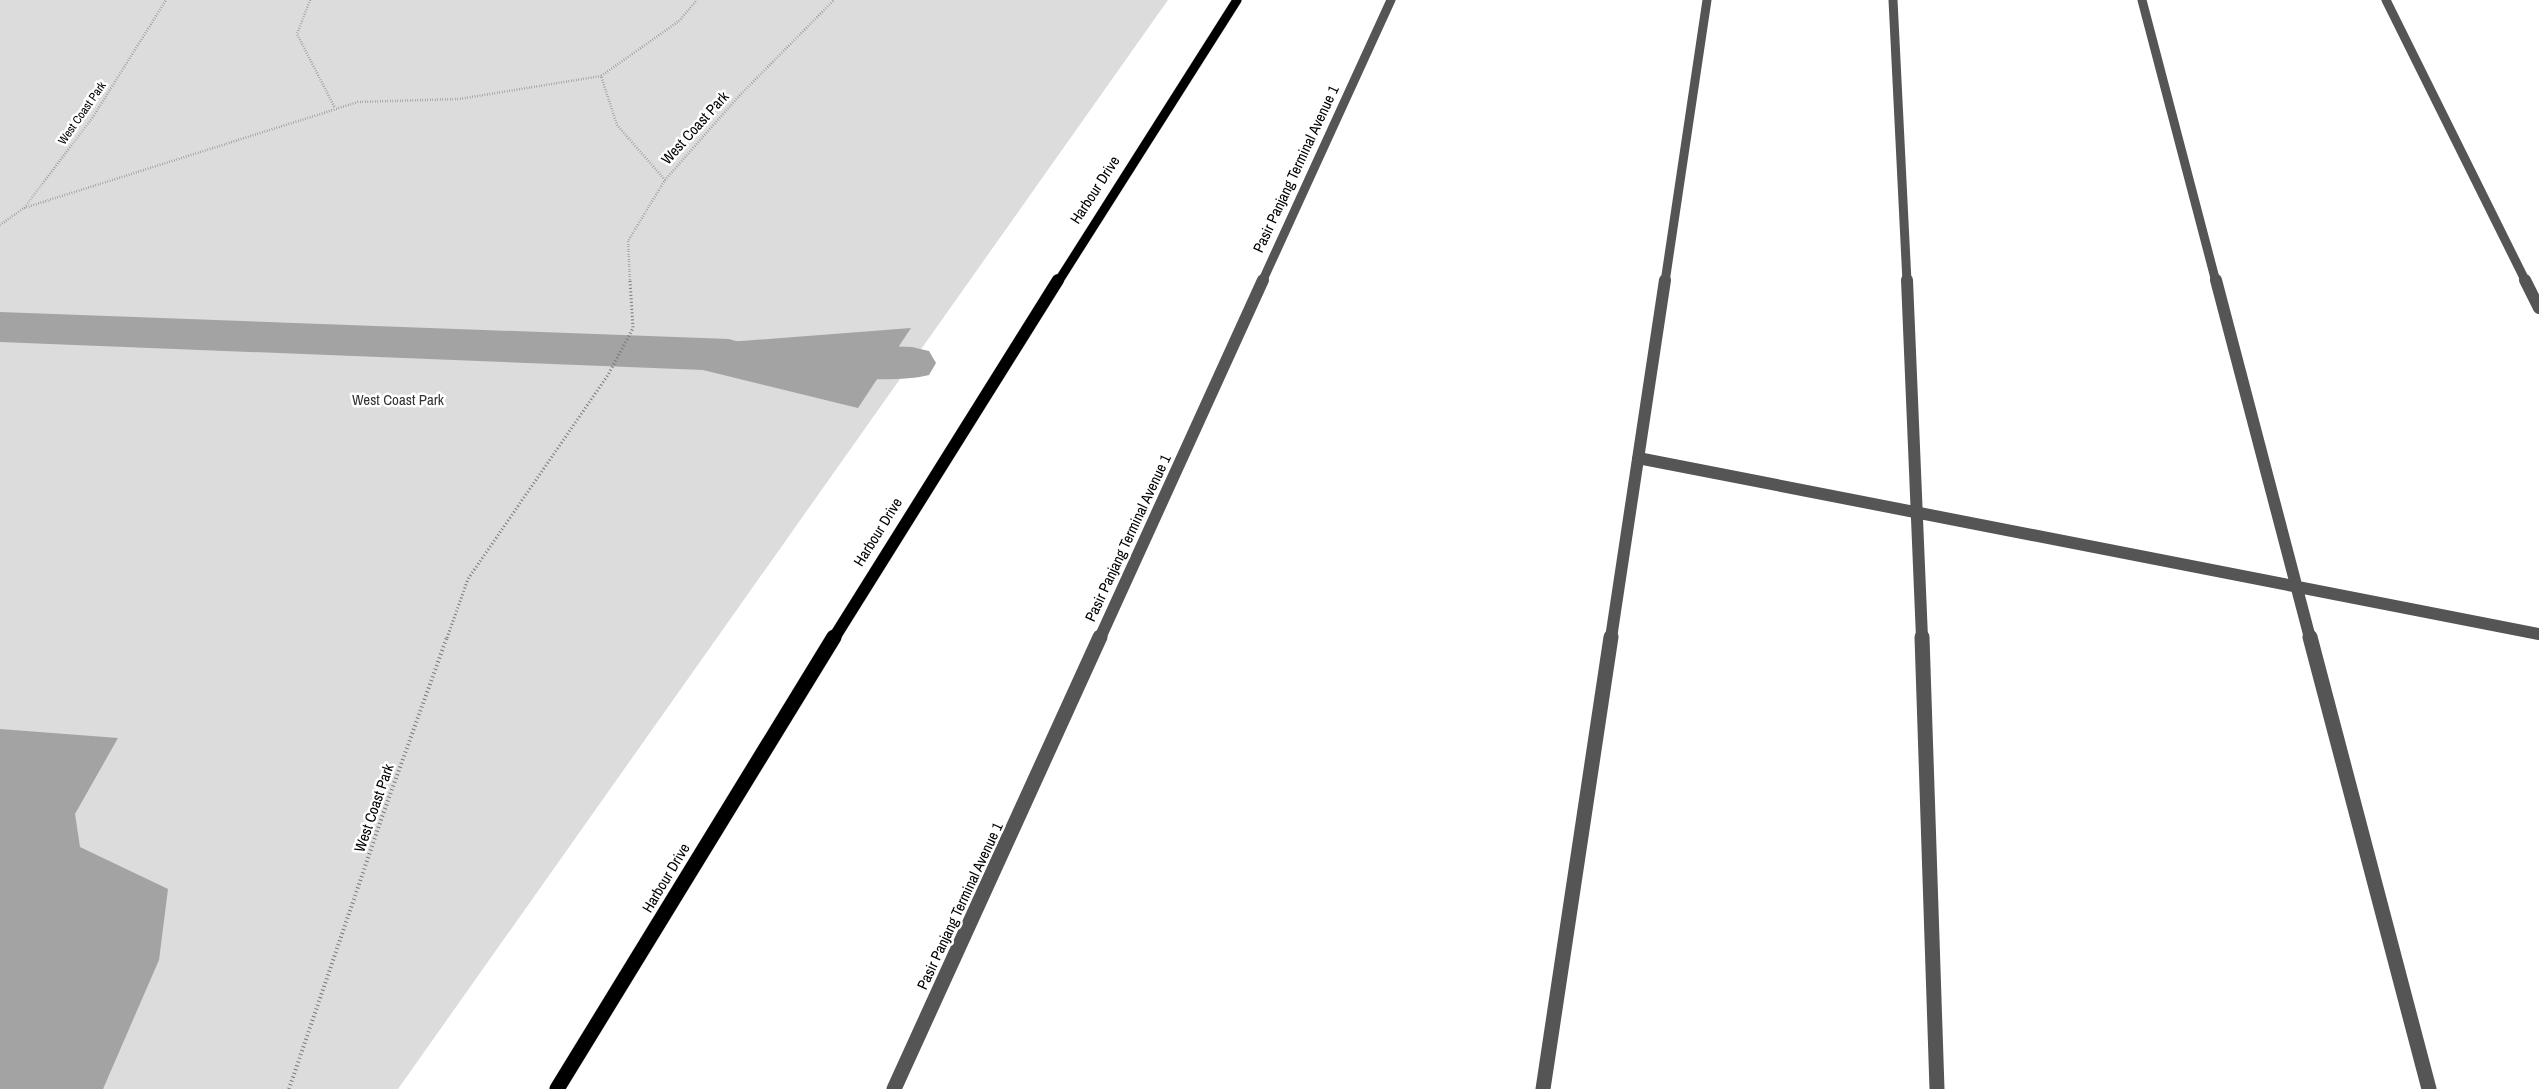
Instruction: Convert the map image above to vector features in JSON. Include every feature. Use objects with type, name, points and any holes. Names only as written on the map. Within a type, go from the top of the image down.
[{"type":"main road","name":"Harbour Drive","points":[[557,1089],[909,515],[1237,0]]},
{"type":"street","name":"Pasir Panjang Terminal Avenue 1","points":[[894,1089],[1391,0]]},
{"type":"street","points":[[1543,1089],[1707,0]]},
{"type":"street","points":[[1894,0],[1918,512],[1937,1089]]},
{"type":"street","points":[[2142,0],[2429,1089]]},
{"type":"street","points":[[2386,0],[2539,308]]},
{"type":"street","points":[[1638,458],[2539,634]]},
{"type":"path","name":"West Coast Park","points":[[0,225],[24,208],[93,117],[166,0]]},
{"type":"path","points":[[310,0],[298,34],[335,108]]},
{"type":"path","points":[[24,208],[358,102],[459,99],[601,76],[679,21],[696,0]]},
{"type":"path","name":"West Coast Park","points":[[289,1089],[382,817],[468,578],[608,375],[633,328],[628,241],[665,180],[739,96],[834,0]]},
{"type":"path","points":[[601,76],[616,124],[665,180]]},
{"type":"green space","name":"West Coast Park","points":[[0,0],[1168,0],[398,1089],[0,1089]]},
{"type":"shaded area","points":[[911,328],[858,408],[650,357],[663,341],[715,343]]},
{"type":"shaded area","points":[[0,729],[118,738],[75,814],[80,847],[168,889],[159,960],[103,1089],[0,1089]]},
{"type":"waterway","points":[[0,327],[729,355]]},
{"type":"waterway","points":[[812,359],[912,363]]}]
